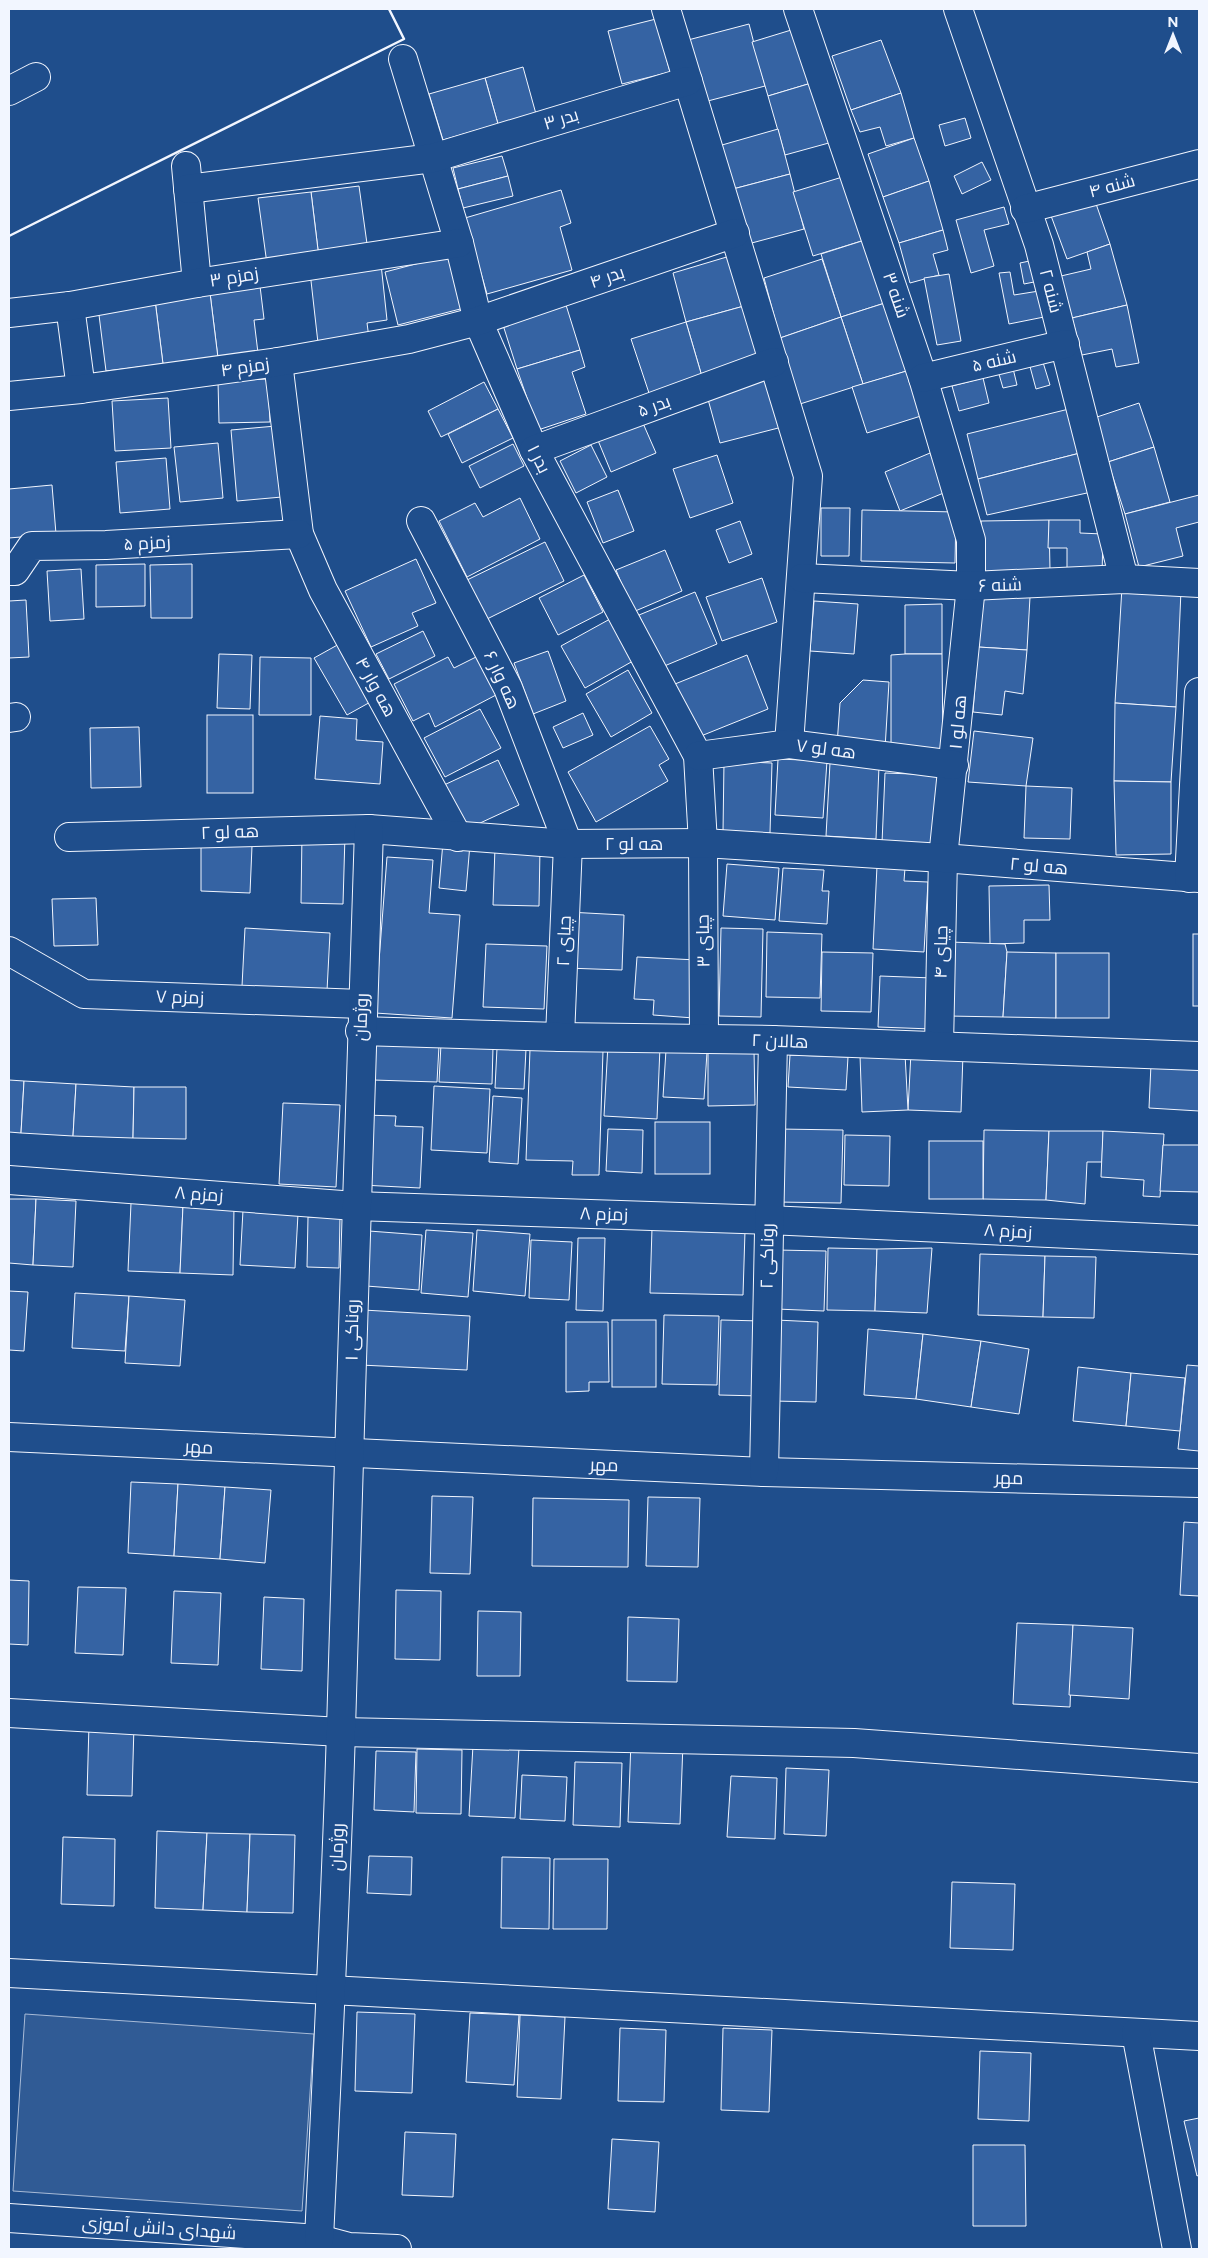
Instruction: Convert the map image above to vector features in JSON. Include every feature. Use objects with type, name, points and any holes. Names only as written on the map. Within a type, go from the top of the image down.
[{"type":"street","points":[[666,9],[808,476],[789,744]]},
{"type":"street","name":"شنه ۳","points":[[798,9],[924,378],[971,540],[971,586]]},
{"type":"street","name":"شنه ۲","points":[[958,9],[1025,210],[1039,245],[1124,579]]},
{"type":"street","name":"بدر ۱","points":[[403,59],[459,243],[478,321],[534,450],[698,756],[702,843]]},
{"type":"street","points":[[9,91],[36,77]]},
{"type":"street","name":"بدر ۳","points":[[197,282],[187,177],[433,158],[688,81]]},
{"type":"street","name":"شنه ۴","points":[[1025,210],[1199,164]]},
{"type":"street","name":"بدر ۴","points":[[478,321],[735,233]]},
{"type":"street","name":"زمزم ۳","points":[[9,313],[70,306],[197,282],[459,243]]},
{"type":"street","points":[[70,306],[81,389]]},
{"type":"street","name":"زمزم ۴","points":[[9,396],[81,389],[278,362],[409,339],[478,321]]},
{"type":"street","name":"شنه ۵","points":[[924,378],[1065,344]]},
{"type":"street","name":"هه وار ۴","points":[[278,362],[299,534],[323,590],[458,837]]},
{"type":"street","name":"بدر ۵","points":[[534,450],[774,362]]},
{"type":"street","name":"هه وار ۶","points":[[422,521],[508,688],[568,844]]},
{"type":"street","name":"زمزم ۵","points":[[9,571],[15,571],[32,546],[106,545],[299,534]]},
{"type":"street","name":"شنه ۶","points":[[802,578],[971,586],[1124,579],[1199,583]]},
{"type":"street","name":"هه لو ۱","points":[[943,858],[971,586]]},
{"type":"street","points":[[1194,878],[1199,692]]},
{"type":"street","name":"هه لو ۷","points":[[698,756],[789,744],[954,765]]},
{"type":"street","name":"هه لو ۲","points":[[69,837],[369,829],[568,844],[702,843],[943,858],[1194,878]]},
{"type":"street","name":"روژمان","points":[[355,1206],[369,829]]},
{"type":"street","name":"چیای ۳","points":[[702,843],[704,1039]]},
{"type":"street","name":"چیای ۲","points":[[560,1038],[568,844]]},
{"type":"street","name":"چیای ۴","points":[[939,1046],[943,858]]},
{"type":"street","name":"زمزم ۷","points":[[9,951],[84,994],[362,1004]]},
{"type":"street","name":"هالان ۲","points":[[360,1031],[560,1038],[773,1040],[1199,1056]]},
{"type":"street","name":"روناکی ۲","points":[[764,1472],[773,1040]]},
{"type":"street","name":"زمزم ۸","points":[[9,1180],[355,1206],[768,1220],[1199,1240]]},
{"type":"street","name":"روناکی ۱","points":[[350,1454],[355,1206]]},
{"type":"street","name":"مهر","points":[[9,1437],[764,1472],[1199,1483]]},
{"type":"street","name":"روژمان","points":[[319,2239],[331,1992],[350,1454]]},
{"type":"street","points":[[9,1713],[341,1732],[854,1743],[1199,1768]]},
{"type":"street","points":[[9,1974],[1199,2036]]},
{"type":"street","points":[[1136,2032],[1177,2249]]},
{"type":"street","name":"شهدای دانش آموزی","points":[[9,2218],[319,2239],[349,2248],[397,2249]]},
{"type":"shaded area","points":[[25,2014],[314,2034],[302,2211],[13,2191]]},
{"type":"building","points":[[656,19],[670,72],[622,84],[608,31]]},
{"type":"building","points":[[749,24],[765,86],[704,102],[688,40]]},
{"type":"building","points":[[801,27],[818,81],[768,96],[752,42]]},
{"type":"building","points":[[881,40],[901,93],[851,110],[832,56]]},
{"type":"building","points":[[523,67],[536,114],[498,124],[485,78]]},
{"type":"building","points":[[485,78],[498,124],[443,140],[429,94]]},
{"type":"building","points":[[818,81],[836,141],[785,155],[768,96]]},
{"type":"building","points":[[901,93],[914,138],[886,146],[880,127],[860,132],[851,110]]},
{"type":"building","points":[[965,118],[971,138],[945,146],[939,125]]},
{"type":"building","points":[[778,129],[790,174],[733,189],[722,145]]},
{"type":"building","points":[[914,138],[929,181],[883,197],[868,154]]},
{"type":"building","points":[[502,156],[508,176],[458,189],[453,168]]},
{"type":"building","points":[[982,162],[991,180],[962,194],[954,176]]},
{"type":"building","points":[[790,174],[804,229],[748,244],[733,189]]},
{"type":"building","points":[[849,175],[868,239],[813,256],[793,192]]},
{"type":"building","points":[[508,176],[513,196],[463,208],[458,189]]},
{"type":"building","points":[[929,181],[943,230],[899,243],[883,197]]},
{"type":"building","points":[[359,186],[368,251],[319,258],[311,192]]},
{"type":"building","points":[[561,190],[571,223],[560,227],[572,270],[487,294],[465,218]]},
{"type":"building","points":[[311,192],[319,258],[267,264],[258,198]]},
{"type":"building","points":[[1094,198],[1110,244],[1067,259],[1050,213]]},
{"type":"building","points":[[1004,207],[1009,224],[984,230],[994,266],[971,273],[956,220]]},
{"type":"building","points":[[943,230],[948,250],[933,254],[939,275],[910,283],[899,243]]},
{"type":"building","points":[[868,239],[888,302],[841,317],[821,254]]},
{"type":"building","points":[[1110,244],[1127,305],[1072,318],[1061,276],[1091,269],[1087,252]]},
{"type":"building","points":[[454,254],[468,307],[398,325],[385,272]]},
{"type":"building","points":[[730,256],[744,306],[686,322],[673,273]]},
{"type":"building","points":[[822,259],[841,317],[780,338],[764,278]]},
{"type":"building","points":[[1034,260],[1039,281],[1024,284],[1020,263]]},
{"type":"building","points":[[381,264],[387,320],[367,323],[369,338],[318,343],[310,272]]},
{"type":"building","points":[[1010,272],[1014,295],[1039,291],[1044,317],[1009,324],[999,273]]},
{"type":"building","points":[[949,274],[961,341],[937,345],[924,278]]},
{"type":"building","points":[[260,286],[264,319],[254,320],[258,353],[218,358],[210,293]]},
{"type":"building","points":[[210,293],[218,358],[163,364],[155,300]]},
{"type":"building","points":[[155,300],[163,364],[106,371],[98,307]]},
{"type":"building","points":[[888,302],[910,370],[863,384],[841,317]]},
{"type":"building","points":[[566,305],[580,350],[517,369],[503,325]]},
{"type":"building","points":[[1127,305],[1139,363],[1116,367],[1112,349],[1082,355],[1072,318]]},
{"type":"building","points":[[744,306],[761,363],[703,380],[686,322]]},
{"type":"building","points":[[841,317],[863,384],[800,404],[780,338]]},
{"type":"building","points":[[686,322],[703,380],[650,396],[631,339]]},
{"type":"building","points":[[580,350],[585,367],[572,372],[586,414],[538,430],[517,369]]},
{"type":"building","points":[[1042,359],[1050,385],[1036,389],[1029,363]]},
{"type":"building","points":[[1011,360],[1017,385],[1003,388],[996,364]]},
{"type":"building","points":[[910,370],[924,415],[867,433],[852,387]]},
{"type":"building","points":[[772,374],[786,426],[720,443],[706,392]]},
{"type":"building","points":[[983,378],[989,403],[959,411],[952,386]]},
{"type":"building","points":[[268,379],[270,422],[219,423],[218,381]]},
{"type":"building","points":[[484,382],[498,409],[441,437],[428,411]]},
{"type":"building","points":[[168,398],[171,448],[115,451],[112,401]]},
{"type":"building","points":[[1139,403],[1154,447],[1108,462],[1094,418]]},
{"type":"building","points":[[1073,408],[1084,452],[978,479],[967,434]]},
{"type":"building","points":[[498,409],[513,438],[462,463],[448,434]]},
{"type":"building","points":[[642,421],[656,453],[611,472],[597,438]]},
{"type":"building","points":[[276,426],[282,497],[237,501],[231,430]]},
{"type":"building","points":[[218,443],[223,498],[180,502],[174,447]]},
{"type":"building","points":[[513,444],[524,466],[480,488],[469,466]]},
{"type":"building","points":[[591,445],[607,477],[576,493],[560,461]]},
{"type":"building","points":[[1154,447],[1170,502],[1125,514],[1108,462]]},
{"type":"building","points":[[1084,452],[1096,491],[987,515],[978,479]]},
{"type":"building","points":[[930,453],[946,492],[900,511],[885,472]]},
{"type":"building","points":[[717,455],[733,503],[690,518],[673,469]]},
{"type":"building","points":[[166,458],[170,509],[120,513],[116,462]]},
{"type":"building","points":[[52,485],[56,534],[9,538],[9,489]]},
{"type":"building","points":[[618,490],[634,531],[603,543],[587,502]]},
{"type":"building","points":[[1199,495],[1199,522],[1176,528],[1183,556],[1139,567],[1125,514]]},
{"type":"building","points":[[520,498],[540,539],[467,577],[439,521],[475,503],[483,517]]},
{"type":"building","points":[[821,508],[850,508],[849,556],[821,556]]},
{"type":"building","points":[[862,510],[956,512],[955,563],[861,561]]},
{"type":"building","points":[[1049,520],[1050,570],[983,572],[981,521]]},
{"type":"building","points":[[1049,520],[1080,520],[1080,533],[1103,534],[1102,576],[1067,575],[1067,548],[1048,548]]},
{"type":"building","points":[[740,521],[752,554],[729,563],[716,530]]},
{"type":"building","points":[[545,542],[564,581],[487,619],[467,580]]},
{"type":"building","points":[[665,550],[682,591],[633,612],[616,570]]},
{"type":"building","points":[[416,559],[436,603],[412,613],[418,626],[371,647],[345,591]]},
{"type":"building","points":[[145,564],[145,606],[96,607],[96,565]]},
{"type":"building","points":[[192,564],[192,618],[151,618],[150,565]]},
{"type":"building","points":[[81,569],[84,619],[50,621],[47,571]]},
{"type":"building","points":[[584,575],[603,612],[558,635],[539,598]]},
{"type":"building","points":[[762,578],[777,622],[722,641],[706,597]]},
{"type":"building","points":[[1122,587],[1181,590],[1176,707],[1115,703]]},
{"type":"building","points":[[695,592],[717,644],[662,667],[639,615]]},
{"type":"building","points":[[981,594],[1030,597],[1027,650],[978,647]]},
{"type":"building","points":[[26,600],[29,657],[9,658],[9,601]]},
{"type":"building","points":[[814,601],[858,604],[854,654],[810,651]]},
{"type":"building","points":[[942,604],[942,654],[905,654],[905,605]]},
{"type":"building","points":[[610,619],[633,661],[585,688],[561,646]]},
{"type":"building","points":[[423,631],[435,656],[389,679],[376,654]]},
{"type":"building","points":[[341,643],[374,700],[347,715],[314,658]]},
{"type":"building","points":[[978,647],[1027,650],[1023,694],[1005,691],[1002,715],[973,712]]},
{"type":"building","points":[[548,651],[566,701],[533,714],[514,663]]},
{"type":"building","points":[[219,654],[252,655],[250,709],[217,708]]},
{"type":"building","points":[[942,654],[943,752],[891,752],[891,655]]},
{"type":"building","points":[[747,655],[768,709],[696,738],[675,684]]},
{"type":"building","points":[[260,657],[311,658],[311,715],[259,715]]},
{"type":"building","points":[[448,657],[454,668],[476,657],[496,695],[435,727],[429,713],[413,721],[394,684]]},
{"type":"building","points":[[628,670],[652,713],[611,737],[586,694]]},
{"type":"building","points":[[863,680],[889,682],[885,749],[837,745],[840,703]]},
{"type":"building","points":[[1115,703],[1176,707],[1171,782],[1114,781]]},
{"type":"building","points":[[480,709],[501,748],[445,777],[424,738]]},
{"type":"building","points":[[583,713],[593,735],[563,748],[553,727]]},
{"type":"building","points":[[207,715],[253,715],[253,793],[207,793]]},
{"type":"building","points":[[320,716],[357,719],[356,740],[383,742],[380,784],[315,779]]},
{"type":"building","points":[[650,726],[669,759],[659,765],[668,781],[596,822],[568,772]]},
{"type":"building","points":[[139,727],[141,787],[91,788],[90,728]]},
{"type":"building","points":[[974,731],[1033,738],[1026,786],[968,782]]},
{"type":"building","points":[[778,759],[827,761],[823,818],[775,815]]},
{"type":"building","points":[[498,760],[519,805],[465,830],[444,785]]},
{"type":"building","points":[[724,761],[772,763],[770,833],[723,832]]},
{"type":"building","points":[[830,763],[879,766],[876,839],[826,836]]},
{"type":"building","points":[[885,773],[941,775],[938,846],[882,843]]},
{"type":"building","points":[[1114,781],[1171,782],[1171,854],[1116,855]]},
{"type":"building","points":[[1026,786],[1072,788],[1070,839],[1024,838]]},
{"type":"building","points":[[302,833],[345,835],[343,904],[301,903]]},
{"type":"building","points":[[443,842],[470,844],[466,891],[439,888]]},
{"type":"building","points":[[201,844],[252,846],[250,893],[201,891]]},
{"type":"building","points":[[495,847],[540,848],[539,906],[493,905]]},
{"type":"building","points":[[387,857],[433,860],[429,913],[460,915],[452,1018],[375,1013]]},
{"type":"building","points":[[727,864],[779,868],[775,920],[723,916]]},
{"type":"building","points":[[877,866],[905,868],[904,881],[928,882],[924,952],[873,949]]},
{"type":"building","points":[[783,868],[824,870],[822,891],[829,891],[827,924],[779,921]]},
{"type":"building","points":[[1049,885],[1050,920],[1024,920],[1024,943],[990,944],[989,886]]},
{"type":"building","points":[[96,898],[98,945],[54,946],[52,899]]},
{"type":"building","points":[[568,912],[624,915],[622,970],[566,968]]},
{"type":"building","points":[[245,928],[330,933],[327,991],[242,986]]},
{"type":"building","points":[[721,928],[763,929],[761,1017],[719,1016]]},
{"type":"building","points":[[767,932],[822,934],[820,998],[766,997]]},
{"type":"building","points":[[1193,934],[1199,934],[1199,1006],[1193,1006]]},
{"type":"building","points":[[950,942],[1005,944],[1007,952],[1003,1017],[948,1016]]},
{"type":"building","points":[[486,944],[547,946],[544,1009],[483,1007]]},
{"type":"building","points":[[822,952],[873,953],[871,1012],[821,1011]]},
{"type":"building","points":[[1007,952],[1056,953],[1056,1018],[1003,1017]]},
{"type":"building","points":[[1056,953],[1109,953],[1109,1018],[1056,1018]]},
{"type":"building","points":[[637,957],[697,960],[694,1018],[653,1015],[654,1000],[634,999]]},
{"type":"building","points":[[880,976],[933,978],[932,1029],[878,1027]]},
{"type":"building","points":[[374,1044],[439,1046],[437,1082],[373,1080]]},
{"type":"building","points":[[441,1044],[493,1047],[492,1084],[439,1082]]},
{"type":"building","points":[[608,1044],[660,1047],[657,1119],[604,1116]]},
{"type":"building","points":[[497,1048],[526,1049],[524,1089],[495,1088]]},
{"type":"building","points":[[530,1049],[603,1051],[599,1175],[572,1175],[573,1161],[526,1160]]},
{"type":"building","points":[[666,1050],[707,1052],[704,1099],[663,1097]]},
{"type":"building","points":[[754,1050],[755,1105],[708,1106],[708,1051]]},
{"type":"building","points":[[911,1052],[963,1054],[961,1112],[908,1110]]},
{"type":"building","points":[[905,1054],[908,1110],[862,1112],[860,1055]]},
{"type":"building","points":[[790,1055],[848,1057],[846,1090],[788,1087]]},
{"type":"building","points":[[1151,1064],[1199,1067],[1199,1111],[1149,1108]]},
{"type":"building","points":[[9,1080],[24,1081],[21,1133],[9,1132]]},
{"type":"building","points":[[24,1081],[76,1084],[73,1136],[21,1133]]},
{"type":"building","points":[[76,1084],[134,1087],[133,1138],[73,1136]]},
{"type":"building","points":[[434,1086],[490,1089],[487,1153],[431,1150]]},
{"type":"building","points":[[134,1087],[186,1087],[186,1139],[133,1138]]},
{"type":"building","points":[[493,1096],[522,1098],[518,1164],[489,1162]]},
{"type":"building","points":[[283,1103],[340,1105],[336,1187],[279,1184]]},
{"type":"building","points":[[365,1115],[396,1116],[395,1126],[423,1127],[420,1188],[362,1185]]},
{"type":"building","points":[[655,1122],[710,1122],[710,1174],[655,1174]]},
{"type":"building","points":[[608,1129],[643,1130],[642,1173],[606,1171]]},
{"type":"building","points":[[779,1129],[843,1130],[841,1203],[777,1202]]},
{"type":"building","points":[[984,1130],[1049,1131],[1046,1200],[983,1199]]},
{"type":"building","points":[[1049,1131],[1103,1131],[1102,1162],[1087,1162],[1085,1204],[1046,1200]]},
{"type":"building","points":[[1103,1131],[1164,1134],[1160,1197],[1143,1196],[1144,1180],[1101,1177]]},
{"type":"building","points":[[845,1135],[890,1136],[889,1186],[844,1185]]},
{"type":"building","points":[[929,1141],[983,1141],[983,1199],[929,1199]]},
{"type":"building","points":[[1163,1145],[1199,1145],[1199,1192],[1160,1191]]},
{"type":"building","points":[[9,1199],[36,1199],[33,1265],[9,1263]]},
{"type":"building","points":[[36,1199],[76,1201],[73,1267],[33,1265]]},
{"type":"building","points":[[131,1203],[183,1205],[180,1273],[128,1271]]},
{"type":"building","points":[[183,1205],[234,1206],[233,1275],[180,1273]]},
{"type":"building","points":[[243,1210],[298,1214],[295,1268],[240,1265]]},
{"type":"building","points":[[308,1217],[340,1217],[339,1268],[307,1267]]},
{"type":"building","points":[[652,1228],[745,1231],[743,1295],[650,1293]]},
{"type":"building","points":[[426,1230],[473,1233],[468,1297],[421,1293]]},
{"type":"building","points":[[477,1230],[530,1234],[525,1296],[473,1291]]},
{"type":"building","points":[[369,1231],[422,1235],[419,1290],[366,1286]]},
{"type":"building","points":[[578,1238],[605,1238],[603,1311],[576,1310]]},
{"type":"building","points":[[531,1240],[572,1242],[569,1300],[529,1298]]},
{"type":"building","points":[[828,1248],[877,1249],[875,1311],[827,1310]]},
{"type":"building","points":[[932,1248],[927,1313],[875,1311],[877,1249]]},
{"type":"building","points":[[777,1250],[826,1251],[824,1311],[776,1309]]},
{"type":"building","points":[[980,1254],[1045,1256],[1043,1317],[978,1315]]},
{"type":"building","points":[[1045,1256],[1096,1257],[1094,1318],[1043,1317]]},
{"type":"building","points":[[9,1291],[28,1292],[24,1351],[9,1350]]},
{"type":"building","points":[[75,1293],[129,1296],[125,1351],[72,1348]]},
{"type":"building","points":[[129,1296],[185,1300],[180,1366],[125,1363]]},
{"type":"building","points":[[363,1310],[470,1316],[467,1370],[360,1365]]},
{"type":"building","points":[[664,1315],[719,1316],[717,1385],[662,1384]]},
{"type":"building","points":[[612,1320],[656,1320],[656,1387],[612,1387]]},
{"type":"building","points":[[721,1320],[762,1321],[761,1396],[719,1395]]},
{"type":"building","points":[[776,1320],[818,1322],[816,1402],[774,1401]]},
{"type":"building","points":[[566,1322],[608,1322],[609,1382],[589,1382],[589,1391],[566,1392]]},
{"type":"building","points":[[868,1329],[923,1334],[916,1399],[864,1395]]},
{"type":"building","points":[[923,1334],[981,1341],[971,1407],[916,1399]]},
{"type":"building","points":[[981,1341],[1029,1349],[1019,1414],[971,1407]]},
{"type":"building","points":[[1187,1365],[1199,1366],[1199,1451],[1178,1449]]},
{"type":"building","points":[[1078,1367],[1131,1373],[1126,1426],[1073,1421]]},
{"type":"building","points":[[1131,1373],[1185,1378],[1180,1431],[1126,1426]]},
{"type":"building","points":[[131,1482],[178,1484],[174,1556],[128,1553]]},
{"type":"building","points":[[178,1484],[225,1487],[220,1559],[174,1556]]},
{"type":"building","points":[[225,1487],[271,1490],[265,1563],[220,1559]]},
{"type":"building","points":[[432,1496],[473,1497],[470,1574],[430,1573]]},
{"type":"building","points":[[648,1497],[700,1498],[698,1567],[646,1566]]},
{"type":"building","points":[[533,1498],[629,1500],[628,1567],[532,1566]]},
{"type":"building","points":[[1184,1522],[1199,1523],[1199,1596],[1180,1595]]},
{"type":"building","points":[[9,1580],[29,1581],[28,1645],[9,1644]]},
{"type":"building","points":[[78,1587],[126,1588],[123,1655],[75,1653]]},
{"type":"building","points":[[396,1590],[441,1591],[440,1660],[395,1659]]},
{"type":"building","points":[[174,1591],[221,1593],[218,1665],[171,1663]]},
{"type":"building","points":[[264,1597],[304,1599],[302,1671],[261,1669]]},
{"type":"building","points":[[478,1611],[521,1612],[520,1676],[477,1676]]},
{"type":"building","points":[[628,1617],[679,1619],[677,1682],[627,1681]]},
{"type":"building","points":[[1017,1623],[1073,1625],[1070,1707],[1013,1704]]},
{"type":"building","points":[[1073,1625],[1133,1628],[1129,1699],[1069,1695]]},
{"type":"building","points":[[89,1724],[134,1725],[132,1796],[87,1795]]},
{"type":"building","points":[[631,1741],[683,1743],[680,1824],[628,1822]]},
{"type":"building","points":[[473,1745],[519,1748],[515,1818],[469,1816]]},
{"type":"building","points":[[417,1749],[462,1750],[461,1814],[416,1813]]},
{"type":"building","points":[[376,1751],[416,1752],[414,1812],[374,1810]]},
{"type":"building","points":[[575,1762],[622,1763],[620,1827],[573,1825]]},
{"type":"building","points":[[786,1768],[829,1770],[826,1836],[784,1834]]},
{"type":"building","points":[[522,1775],[567,1777],[565,1821],[520,1819]]},
{"type":"building","points":[[731,1776],[777,1778],[775,1839],[727,1837]]},
{"type":"building","points":[[157,1831],[207,1833],[203,1910],[155,1908]]},
{"type":"building","points":[[207,1833],[250,1834],[247,1912],[203,1910]]},
{"type":"building","points":[[250,1834],[295,1835],[293,1913],[247,1912]]},
{"type":"building","points":[[63,1837],[115,1839],[114,1906],[61,1904]]},
{"type":"building","points":[[369,1856],[412,1857],[411,1895],[367,1893]]},
{"type":"building","points":[[502,1857],[550,1858],[549,1929],[501,1928]]},
{"type":"building","points":[[554,1859],[608,1859],[607,1929],[553,1929]]},
{"type":"building","points":[[952,1882],[1015,1884],[1013,1950],[950,1948]]},
{"type":"building","points":[[357,2012],[415,2014],[412,2093],[355,2091]]},
{"type":"building","points":[[470,2013],[519,2015],[514,2085],[466,2082]]},
{"type":"building","points":[[520,2015],[565,2017],[561,2099],[517,2097]]},
{"type":"building","points":[[620,2028],[666,2030],[664,2102],[618,2101]]},
{"type":"building","points":[[723,2028],[772,2030],[769,2112],[721,2110]]},
{"type":"building","points":[[980,2051],[1031,2053],[1029,2121],[978,2119]]},
{"type":"building","points":[[1199,2118],[1199,2175],[1197,2176],[1184,2121]]},
{"type":"building","points":[[405,2132],[456,2134],[453,2197],[402,2195]]},
{"type":"building","points":[[612,2139],[659,2142],[655,2212],[608,2209]]},
{"type":"building","points":[[973,2145],[1025,2145],[1026,2226],[973,2226]]},
{"type":"wall","points":[[9,236],[404,39],[389,9]]}]
